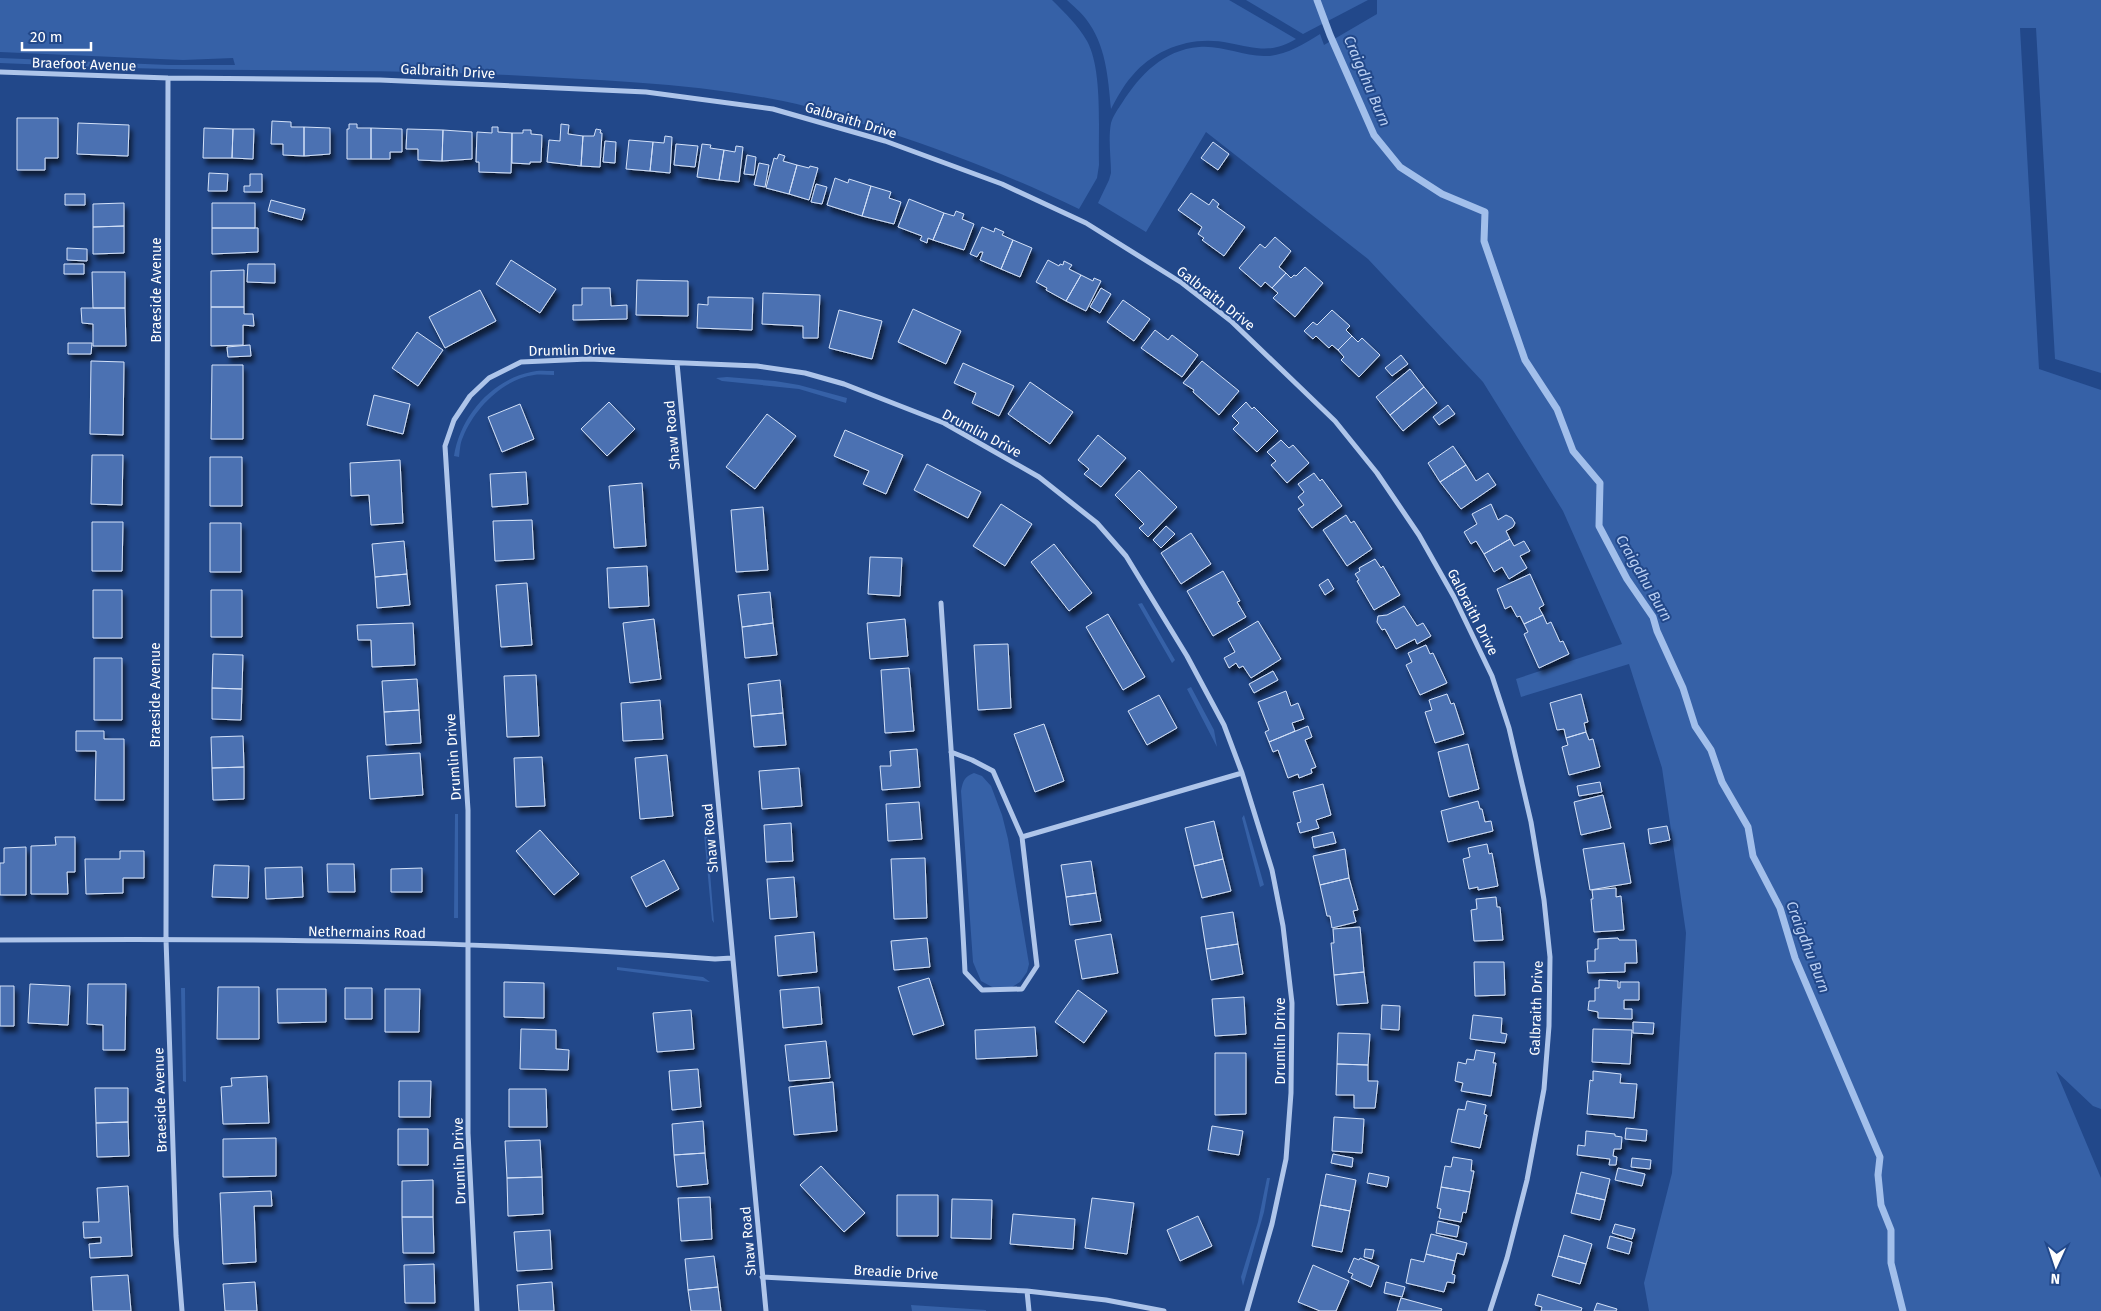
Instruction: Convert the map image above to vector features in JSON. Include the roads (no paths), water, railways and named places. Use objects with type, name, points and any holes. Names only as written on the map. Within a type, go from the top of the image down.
[{"type":"street","name":"Braefoot Avenue","points":[[0,72],[168,78]]},
{"type":"street","name":"Braeside Avenue","points":[[168,78],[166,939],[176,1236],[182,1311]]},
{"type":"street","name":"Galbraith Drive","points":[[168,78],[380,80],[646,92],[773,109],[885,141],[1002,184],[1044,203],[1086,223],[1182,283],[1231,321],[1335,421],[1383,481],[1419,535],[1454,597],[1492,676],[1509,728],[1532,822],[1544,900],[1550,957],[1549,1026],[1544,1089],[1527,1180],[1507,1258],[1490,1311]]},
{"type":"street","name":"Drumlin Drive","points":[[477,1311],[468,1133],[468,810],[445,446],[454,420],[470,396],[489,378],[521,362],[588,359],[757,366],[805,373],[844,384],[944,423],[1039,477],[1097,524],[1126,556],[1187,656],[1224,725],[1242,773],[1272,870],[1283,926],[1292,1003],[1291,1093],[1286,1159],[1272,1224],[1247,1311]]},
{"type":"street","name":"Shaw Road","points":[[677,363],[766,1311]]},
{"type":"street","points":[[942,603],[951,752],[965,972],[982,990],[1022,990],[1037,966],[1022,837],[993,771],[951,752]]},
{"type":"street","points":[[1022,837],[1242,773]]},
{"type":"street","name":"Nethermains Road","points":[[0,940],[166,939],[469,946],[600,950],[715,959],[732,958]]},
{"type":"street","name":"Breadie Drive","points":[[762,1277],[1027,1291],[1106,1300],[1164,1311]]},
{"type":"street","points":[[1027,1291],[1029,1311]]},
{"type":"waterway","name":"Craigdhu Burn","points":[[1317,0],[1330,35],[1374,135],[1400,167],[1442,194],[1485,212],[1484,241],[1525,360],[1557,409],[1573,451],[1600,483],[1599,526],[1627,579],[1653,617],[1657,631],[1683,688],[1695,726],[1711,750],[1722,782],[1748,827],[1753,856],[1780,908],[1795,958],[1880,1157],[1878,1175],[1881,1205],[1891,1230],[1891,1263],[1903,1311]]}]
